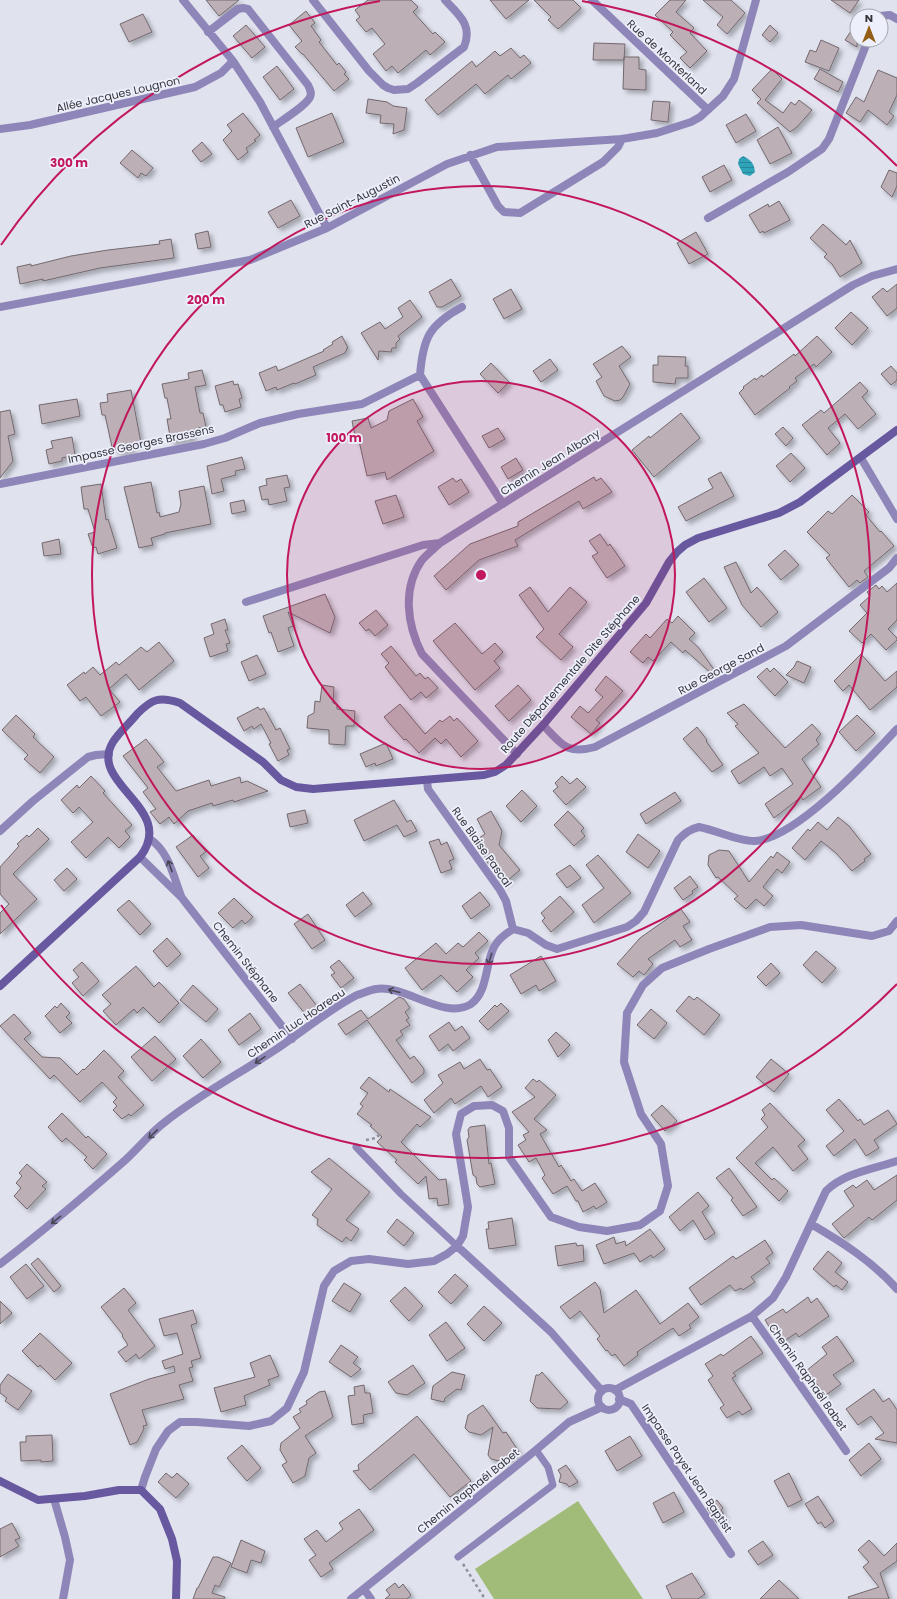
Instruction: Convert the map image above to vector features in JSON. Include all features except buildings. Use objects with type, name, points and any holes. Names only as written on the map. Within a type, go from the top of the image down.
[{"type":"main road","name":"Route Départementale Dite Stéphane","points":[[109,754],[112,742],[147,704],[158,699],[168,699],[180,703],[263,762],[281,780],[296,787],[313,789],[427,781],[484,775],[495,772],[506,765],[517,754],[646,604],[669,562],[685,545],[698,538],[779,513],[800,502],[897,430]]},
{"type":"main road","points":[[0,986],[140,857],[146,849],[150,839],[147,821],[139,806],[110,769],[109,754]]},
{"type":"main road","points":[[0,1481],[38,1500],[85,1496],[119,1490],[141,1490],[160,1509],[172,1539],[177,1561],[176,1599]]},
{"type":"street","points":[[183,0],[233,61],[260,102],[326,228]]},
{"type":"street","points":[[313,0],[369,71],[383,85],[394,90],[408,89],[464,47],[467,38],[467,30],[458,14],[446,0]]},
{"type":"street","name":"Rue de Monterland","points":[[597,2],[708,110],[723,96],[734,79],[756,0]]},
{"type":"street","points":[[208,32],[238,9],[248,9],[308,85],[311,91],[310,97],[306,102],[273,127]]},
{"type":"street","points":[[708,218],[788,172],[822,149],[829,139],[865,48]]},
{"type":"street","name":"Allée Jacques Lougnon","points":[[0,129],[30,125],[134,103],[195,87],[216,76],[233,61]]},
{"type":"street","name":"Rue Saint-Augustin","points":[[0,307],[250,260],[326,228],[447,164],[470,155],[497,147],[622,139],[657,133],[691,122],[708,110]]},
{"type":"street","points":[[470,155],[498,206],[504,212],[520,213],[603,162],[618,147],[622,139]]},
{"type":"street","name":"Chemin Jean Albany","points":[[517,754],[422,654],[414,639],[410,623],[409,598],[414,574],[423,559],[440,543],[852,285],[872,276],[897,269]]},
{"type":"street","points":[[462,307],[440,321],[431,330],[424,344],[420,375],[503,504]]},
{"type":"street","name":"Impasse Georges Brassens","points":[[0,484],[204,444],[225,438],[260,423],[298,414],[362,404],[420,375]]},
{"type":"street","points":[[861,458],[897,519]]},
{"type":"street","points":[[246,602],[423,545],[440,543]]},
{"type":"street","name":"Rue George Sand","points":[[543,725],[567,748],[581,751],[595,748],[786,646],[889,568],[897,558]]},
{"type":"street","points":[[513,929],[528,933],[546,946],[557,949],[627,927],[644,912],[678,840],[683,834],[691,829],[699,827],[754,841],[766,839],[784,831],[800,821],[846,782],[897,730]]},
{"type":"street","points":[[0,831],[33,801],[88,757],[109,754]]},
{"type":"street","name":"Rue Blaise Pascal","points":[[427,781],[428,789],[500,890],[506,901],[513,929]]},
{"type":"street","name":"Chemin Stéphane","points":[[150,839],[158,844],[167,858],[182,898]]},
{"type":"street","name":"Chemin Stéphane","points":[[140,857],[182,898],[292,1039]]},
{"type":"street","points":[[141,1490],[156,1449],[168,1431],[180,1422],[249,1426],[271,1420],[287,1408],[304,1372],[324,1286],[334,1271],[351,1262],[368,1259],[408,1264],[434,1261],[447,1254],[457,1246],[463,1236],[468,1207],[456,1134],[461,1114],[474,1106],[492,1105],[503,1111],[509,1128],[509,1157],[551,1217],[579,1227],[607,1231],[640,1225],[660,1211],[668,1186],[662,1144],[641,1114],[624,1062],[627,1013],[643,985],[662,968],[709,948],[770,927],[802,926],[872,936],[889,931],[897,921]]},
{"type":"street","name":"Chemin Luc Hoareau","points":[[0,1264],[80,1201],[126,1160],[164,1122],[292,1039],[340,1005],[376,988],[391,989],[432,1004],[453,1009],[469,1005],[477,998],[494,947],[503,935],[513,929]]},
{"type":"street","points":[[615,1390],[752,1316],[773,1298],[786,1277],[826,1191],[834,1184],[853,1175],[897,1162]]},
{"type":"street","points":[[811,1224],[833,1237],[882,1272],[897,1290]]},
{"type":"street","points":[[457,1246],[551,1332],[602,1391]]},
{"type":"street","name":"Chemin Raphaël Babet","points":[[752,1316],[846,1451]]},
{"type":"street","points":[[608,1388],[615,1390],[620,1399],[615,1408],[608,1410],[599,1404],[598,1397],[602,1391],[608,1388]]},
{"type":"street","name":"Impasse Payet Jean Baptist","points":[[620,1399],[631,1404],[731,1554]]},
{"type":"street","name":"Chemin Raphaël Babet","points":[[350,1599],[364,1590],[569,1422],[602,1406]]},
{"type":"street","points":[[54,1499],[70,1560],[63,1599]]},
{"type":"street","points":[[364,1590],[371,1599]]},
{"type":"lane","points":[[356,1146],[401,1194],[457,1246]]},
{"type":"lane","points":[[458,1557],[553,1485],[548,1467],[536,1450]]},
{"type":"path","points":[[366,1140],[376,1138],[379,1135]]},
{"type":"path","points":[[458,1557],[485,1599]]},
{"type":"green space","points":[[578,1501],[643,1599],[494,1599],[475,1569]]},
{"type":"water","points":[[743,156],[750,160],[754,166],[755,172],[750,176],[743,174],[738,164],[739,159]]}]
